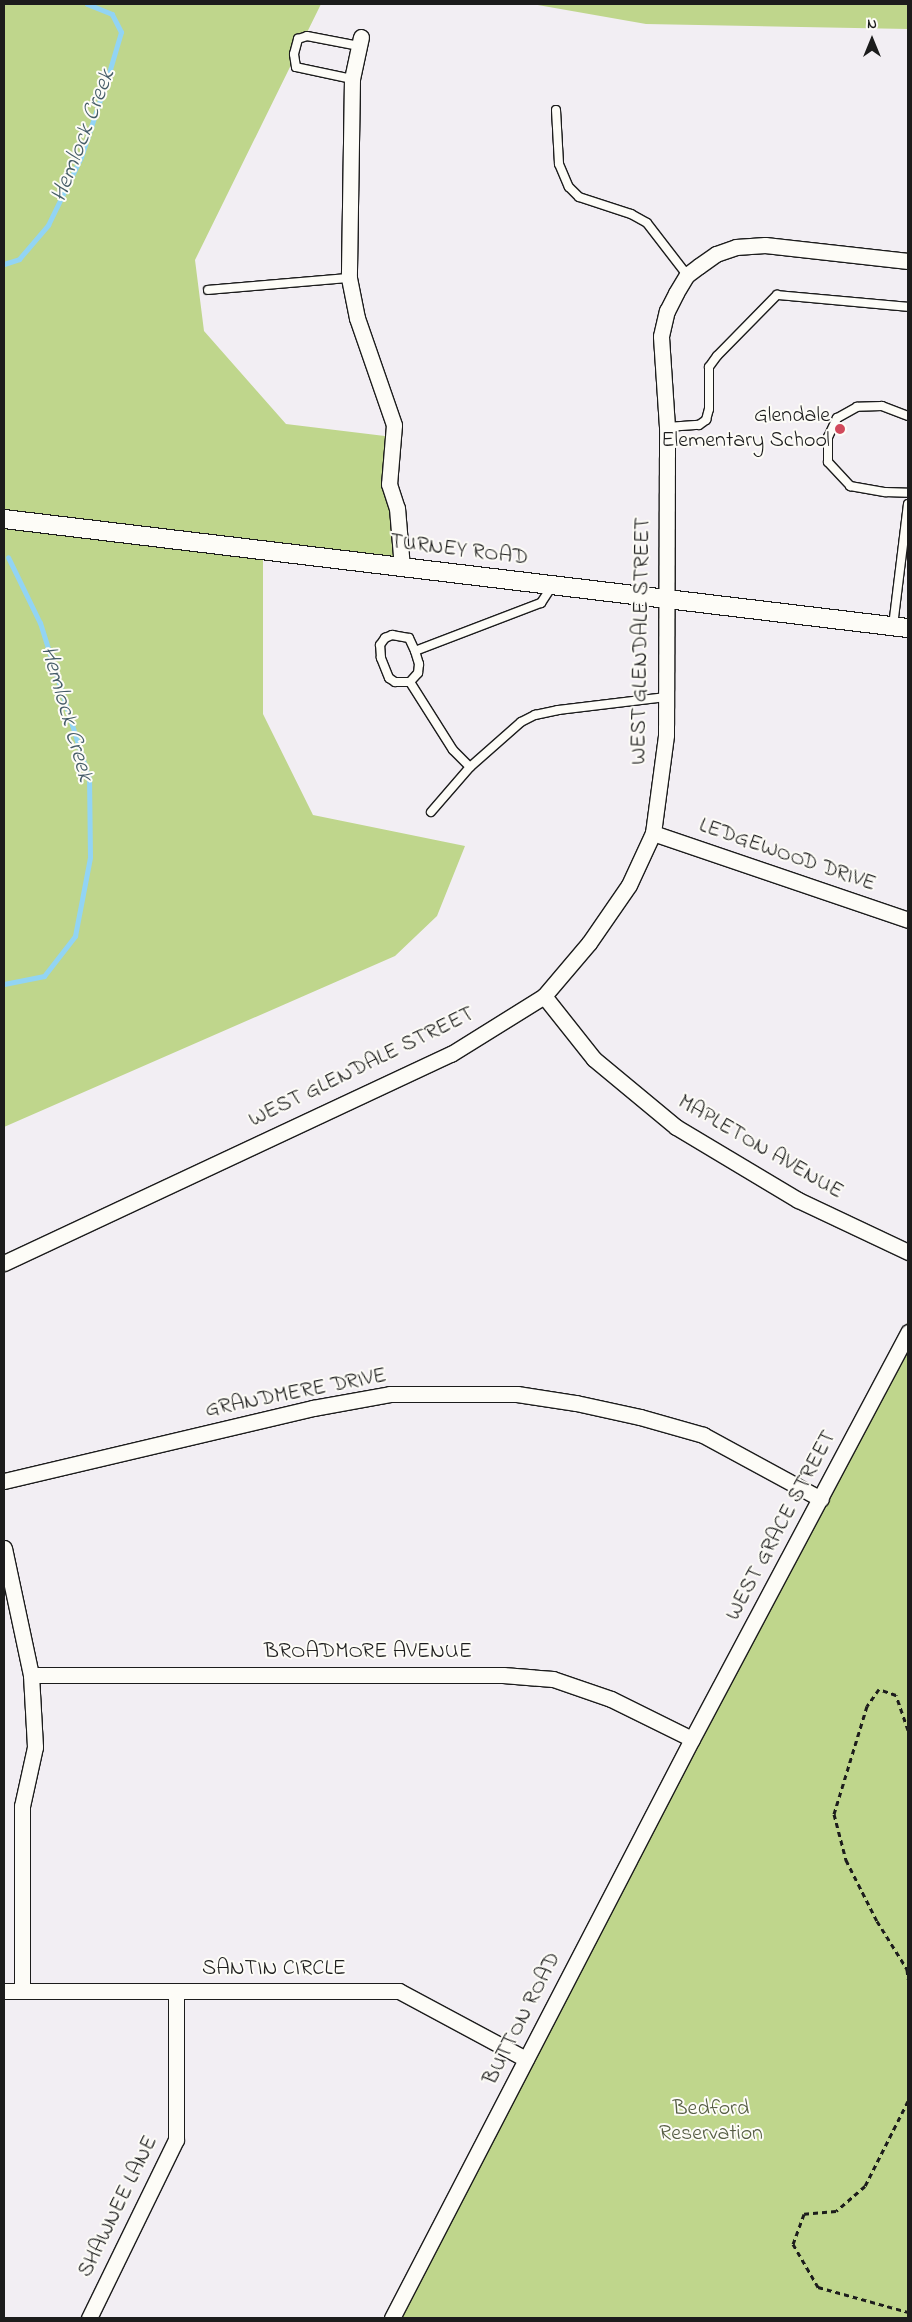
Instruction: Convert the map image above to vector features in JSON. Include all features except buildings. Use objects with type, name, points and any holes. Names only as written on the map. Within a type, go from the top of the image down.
[{"type":"street","points":[[360,42],[352,79],[349,278],[357,318],[394,425],[389,484],[397,508],[402,566]]},
{"type":"street","name":"WEST GLENDALE STREET","points":[[4,1263],[451,1054],[544,996],[589,943],[629,885],[653,833],[666,735],[667,427],[661,336],[667,311],[688,275],[716,254],[736,246],[765,245],[908,261]]},
{"type":"street","name":"TURNEY ROAD","points":[[4,519],[901,627]]},
{"type":"street","name":"LEDGEWOOD DRIVE","points":[[653,833],[908,920]]},
{"type":"street","name":"MAPLETON AVENUE","points":[[544,996],[594,1059],[676,1127],[798,1200],[908,1252]]},
{"type":"street","name":"WEST GRACE STREET","points":[[692,1739],[908,1332]]},
{"type":"street","name":"GRANDMERE DRIVE","points":[[4,1481],[312,1408],[380,1396],[517,1394],[576,1403],[640,1417],[703,1435],[821,1499]]},
{"type":"street","points":[[4,1548],[31,1674],[35,1747],[22,1806],[22,1991]]},
{"type":"street","name":"BROADMORE AVENUE","points":[[31,1674],[503,1674],[553,1679],[611,1699],[692,1739]]},
{"type":"street","name":"BUTTON ROAD","points":[[392,2318],[692,1739]]},
{"type":"street","name":"SANTIN CIRCLE","points":[[4,1991],[399,1991],[526,2059]]},
{"type":"street","name":"SHAWNEE LANE","points":[[89,2318],[176,2140],[176,1991]]},
{"type":"lane","points":[[352,79],[296,67],[294,54],[298,39],[307,36],[360,42]]},
{"type":"lane","points":[[556,110],[559,164],[569,187],[579,197],[631,214],[647,223],[688,275]]},
{"type":"lane","points":[[208,290],[349,278]]},
{"type":"lane","points":[[667,427],[698,425],[706,420],[709,409],[709,367],[717,356],[777,295],[908,307]]},
{"type":"lane","points":[[908,416],[882,406],[856,407],[837,418],[828,437],[828,462],[850,486],[885,492],[908,493]]},
{"type":"lane","points":[[901,627],[908,504]]},
{"type":"lane","points":[[415,650],[541,603],[553,585]]},
{"type":"lane","points":[[392,635],[403,635],[409,638],[415,650],[419,664],[418,673],[410,682],[395,682],[389,678],[381,658],[380,645],[385,638],[392,635]]},
{"type":"lane","points":[[410,682],[453,750],[470,767]]},
{"type":"lane","points":[[430,812],[470,767],[521,722],[535,715],[567,708],[666,697]]},
{"type":"path","points":[[908,1730],[896,1696],[879,1689],[867,1706],[834,1814],[846,1860],[876,1921],[907,1969],[908,1979]]},
{"type":"path","points":[[908,2101],[865,2186],[836,2211],[804,2214],[793,2244],[818,2287],[908,2312]]},
{"type":"green space","points":[[4,4],[321,4],[195,260],[204,331],[286,424],[393,437],[402,567],[263,550],[263,714],[313,815],[465,846],[437,916],[395,956],[4,1127]]},
{"type":"green space","points":[[532,4],[908,4],[908,29],[646,24]]},
{"type":"green space","name":"Bedford Reservation","points":[[908,1321],[908,2318],[386,2318]]},
{"type":"waterway","name":"Hemlock Creek","points":[[4,264],[19,259],[48,225],[81,157],[108,76],[121,32],[112,14],[87,4]]},
{"type":"waterway","name":"Hemlock Creek","points":[[4,984],[44,976],[75,936],[90,857],[89,779],[40,623],[8,557]]},
{"type":"place","name":"Glendale Elementary School","points":[[840,429]]}]
